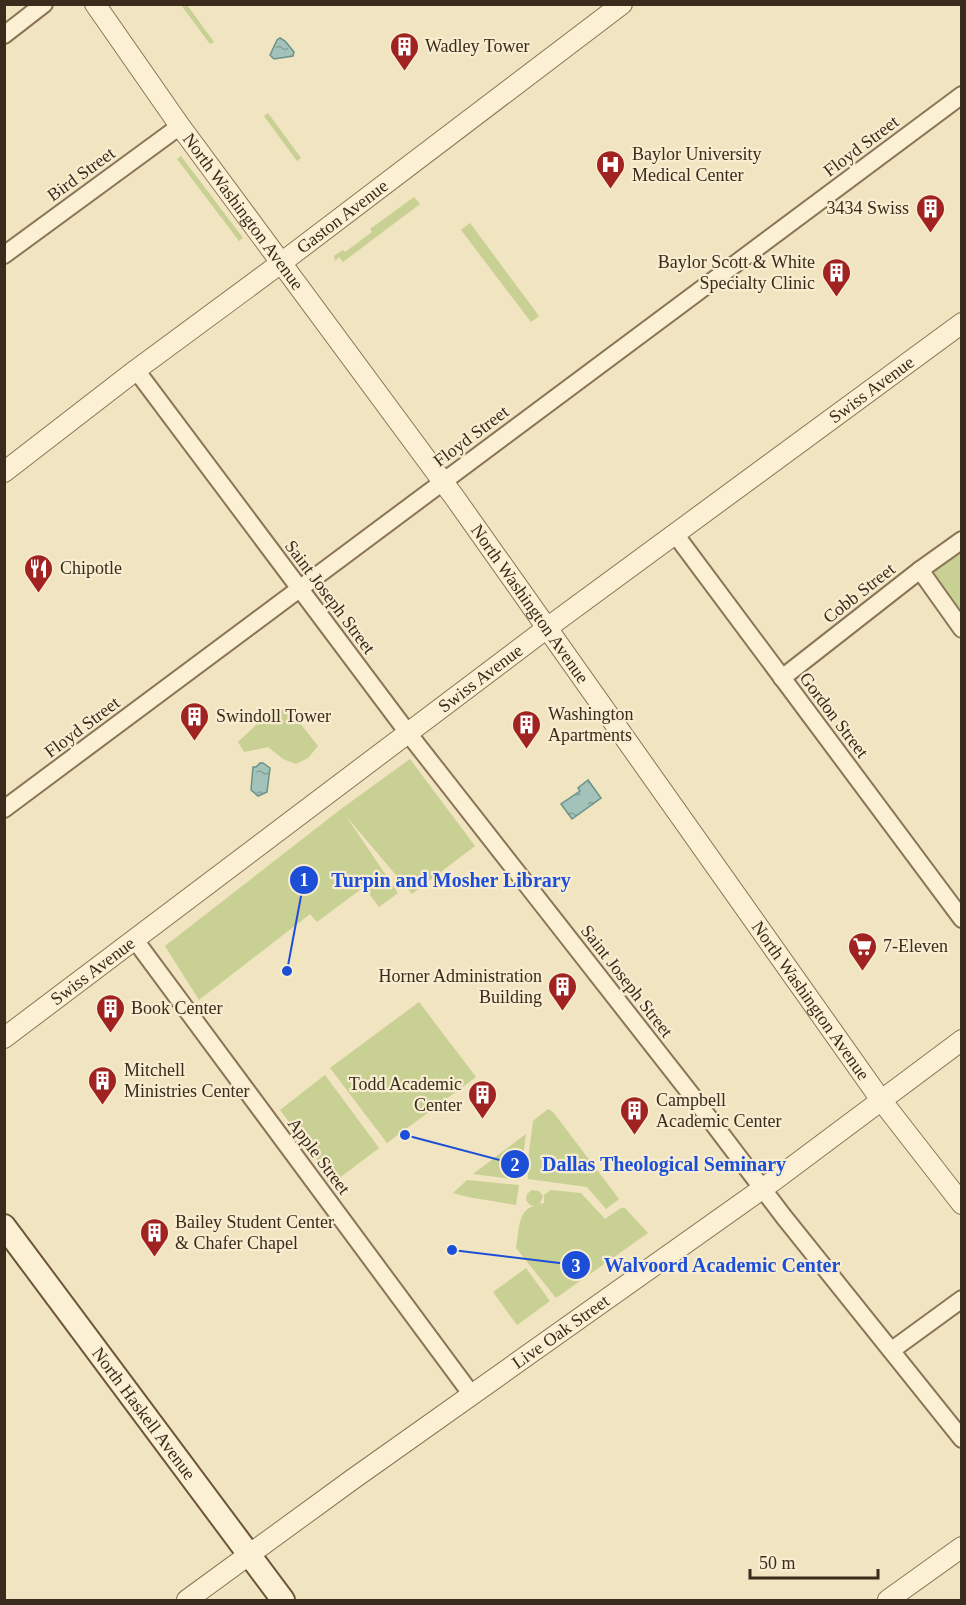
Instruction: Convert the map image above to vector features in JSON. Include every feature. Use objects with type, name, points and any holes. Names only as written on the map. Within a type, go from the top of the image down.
[{"type":"main road","name":"North Haskell Avenue","points":[[4,1226],[283,1600]]},
{"type":"street","points":[[4,35],[44,4]]},
{"type":"street","name":"North Washington Avenue","points":[[95,4],[180,126],[443,482],[881,1100],[962,1204]]},
{"type":"street","name":"Gaston Avenue","points":[[4,472],[622,4]]},
{"type":"street","name":"Floyd Street","points":[[4,809],[962,95]]},
{"type":"street","name":"Bird Street","points":[[4,255],[180,126]]},
{"type":"street","name":"Swiss Avenue","points":[[4,1038],[547,628],[962,323]]},
{"type":"street","name":"Saint Joseph Street","points":[[136,370],[408,733],[763,1189],[962,1440]]},
{"type":"street","name":"Gordon Street","points":[[675,534],[962,919]]},
{"type":"street","name":"Cobb Street","points":[[782,678],[962,540]]},
{"type":"street","points":[[920,570],[962,629]]},
{"type":"street","name":"Apple Street","points":[[135,940],[472,1395]]},
{"type":"street","name":"Live Oak Street","points":[[187,1600],[353,1479],[763,1189],[962,1040]]},
{"type":"street","points":[[892,1350],[962,1299]]},
{"type":"street","points":[[900,1597],[962,1547]]},
{"type":"green space","points":[[181,5],[187,5],[214,42],[210,44]]},
{"type":"green space","points":[[268,113],[301,158],[297,161],[264,116]]},
{"type":"green space","points":[[181,156],[243,238],[239,241],[177,159]]},
{"type":"green space","points":[[414,197],[420,204],[343,262],[339,257],[335,261],[334,256],[343,250],[345,252],[372,232],[370,229]]},
{"type":"green space","points":[[470,223],[539,316],[531,322],[461,230]]},
{"type":"green space","points":[[961,549],[961,616],[929,573]]},
{"type":"green space","points":[[275,707],[292,713],[318,746],[308,758],[296,764],[283,759],[268,747],[244,752],[238,742]]},
{"type":"green space","points":[[410,759],[475,846],[412,894],[346,816],[398,893],[379,907],[364,887],[317,922],[310,914],[199,1000],[165,946],[341,809]]},
{"type":"green space","points":[[419,1002],[476,1077],[387,1143],[330,1068]]},
{"type":"green space","points":[[325,1075],[379,1148],[334,1182],[280,1110]]},
{"type":"green space","points":[[548,1109],[553,1112],[619,1199],[606,1209],[587,1187],[528,1179],[527,1167],[533,1121]]},
{"type":"green space","points":[[526,1134],[520,1180],[473,1174]]},
{"type":"green space","points":[[467,1180],[519,1185],[516,1205],[453,1193]]},
{"type":"green space","points":[[532,1190],[539,1191],[543,1196],[540,1204],[544,1203],[544,1195],[551,1190],[581,1193],[605,1219],[621,1208],[625,1208],[648,1233],[556,1298],[516,1248],[524,1212],[534,1206],[526,1200],[527,1194]]},
{"type":"green space","points":[[526,1268],[550,1301],[517,1325],[493,1292]]},
{"type":"water","points":[[280,38],[294,52],[293,56],[274,59],[270,55]]},
{"type":"water","points":[[260,763],[270,768],[267,792],[258,796],[251,790],[253,767]]},
{"type":"water","points":[[588,780],[601,798],[572,819],[561,804],[580,791],[578,788]]},
{"type":"place","name":"Wadley Tower","points":[[404,72]]},
{"type":"place","name":"Baylor University Medical Center","points":[[611,190]]},
{"type":"place","name":"3434 Swiss","points":[[930,234]]},
{"type":"place","name":"Baylor Scott & White Specialty Clinic","points":[[836,298]]},
{"type":"place","name":"Chipotle","points":[[39,594]]},
{"type":"place","name":"Swindoll Tower","points":[[195,742]]},
{"type":"place","name":"Washington Apartments","points":[[527,750]]},
{"type":"place","name":"Turpin and Mosher Library","points":[[287,971]]},
{"type":"place","name":"7-Eleven","points":[[862,972]]},
{"type":"place","name":"Horner Administration Building","points":[[563,1012]]},
{"type":"place","name":"Book Center","points":[[110,1034]]},
{"type":"place","name":"Mitchell Ministries Center","points":[[103,1106]]},
{"type":"place","name":"Todd Academic Center","points":[[483,1120]]},
{"type":"place","name":"Dallas Theological Seminary","points":[[405,1135]]},
{"type":"place","name":"Campbell Academic Center","points":[[635,1136]]},
{"type":"place","name":"Walvoord Academic Center","points":[[452,1250]]},
{"type":"place","name":"Bailey Student Center & Chafer Chapel","points":[[154,1258]]}]
